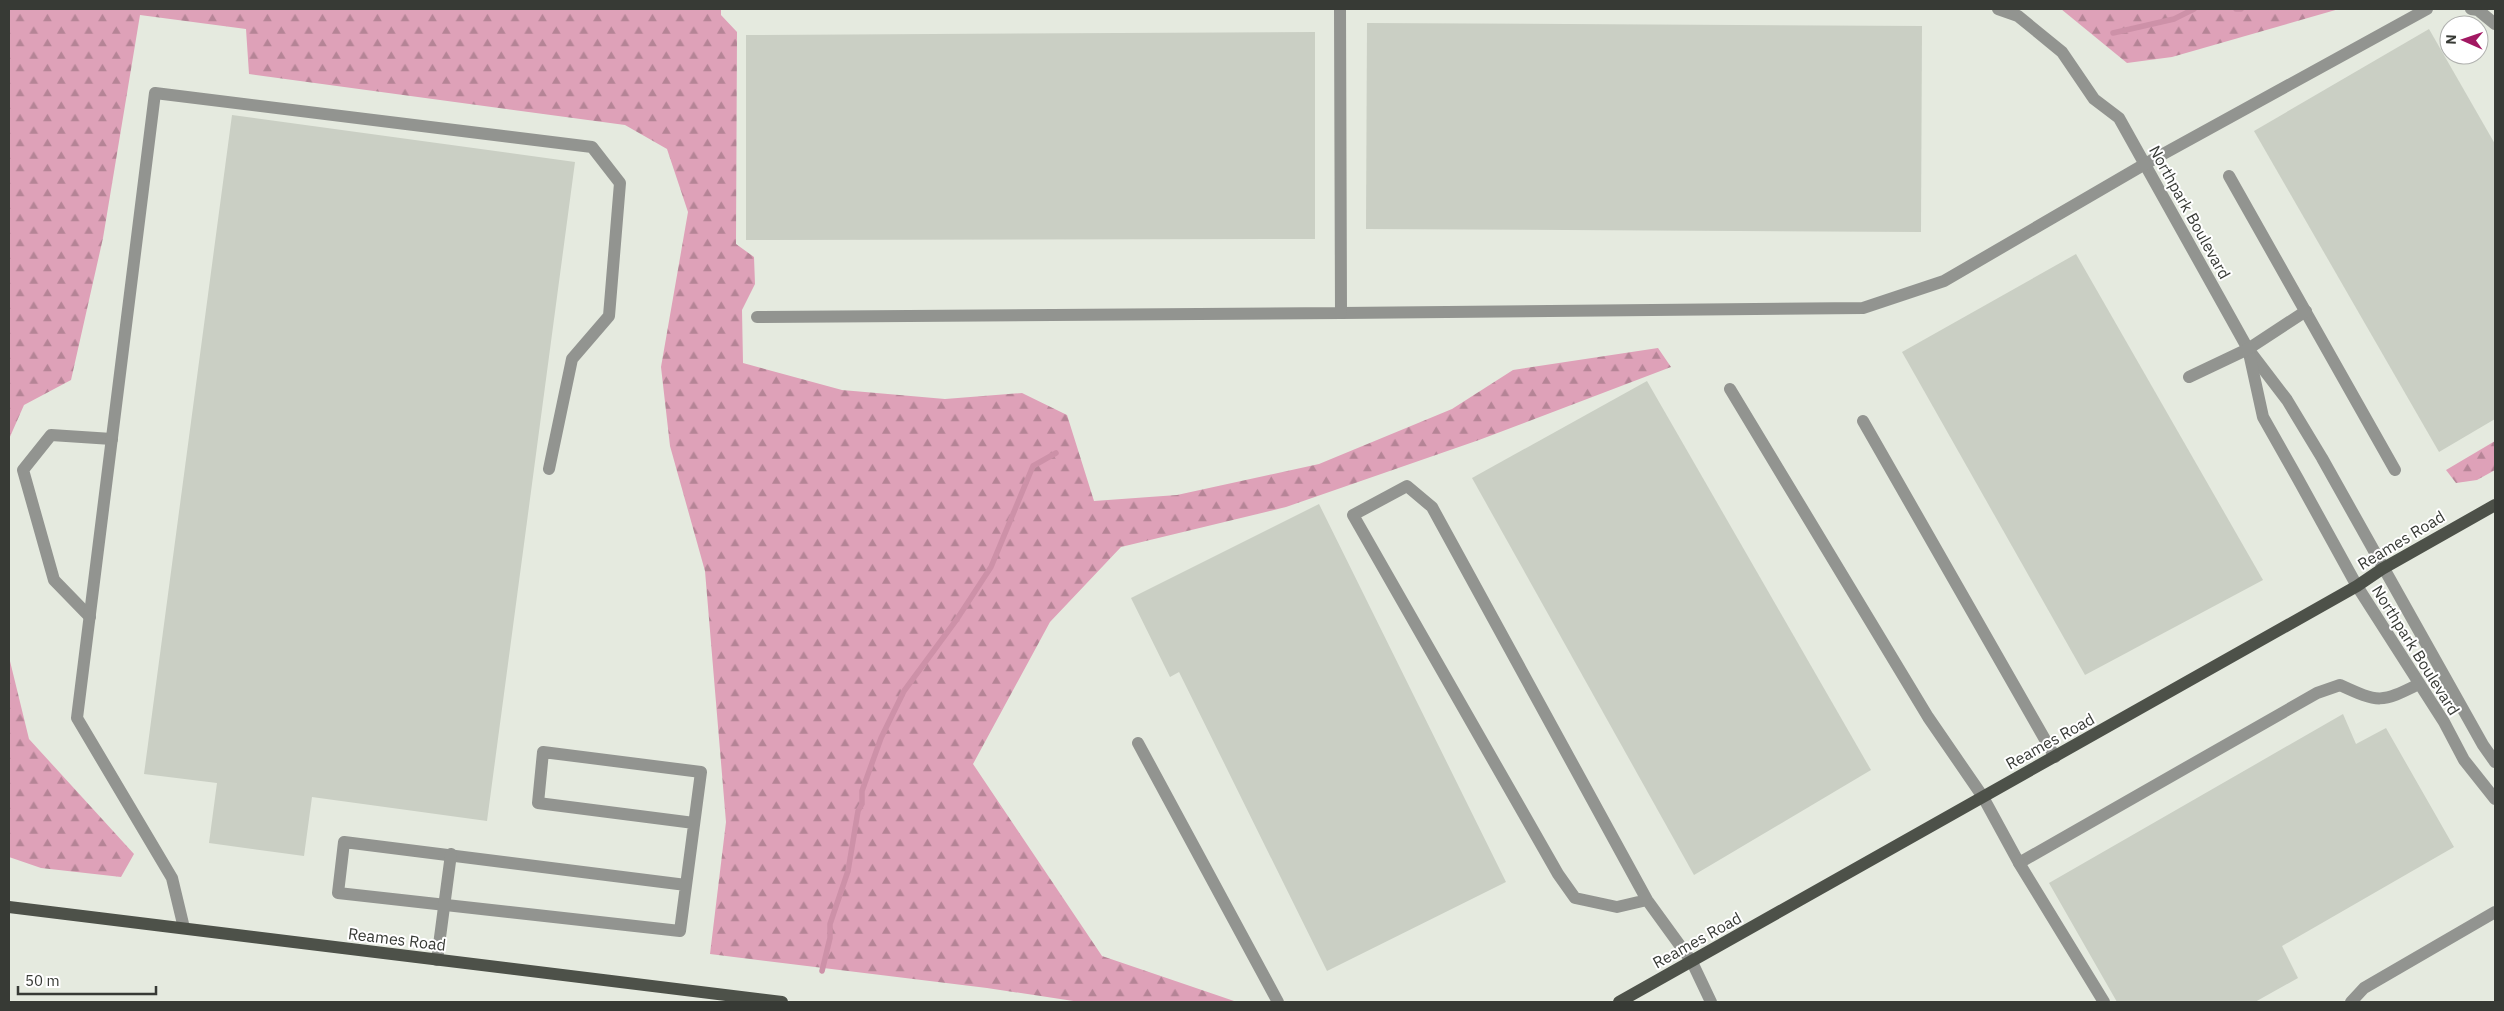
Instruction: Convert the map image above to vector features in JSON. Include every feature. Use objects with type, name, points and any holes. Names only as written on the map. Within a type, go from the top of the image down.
[{"type":"main road","name":"Reames Road","points":[[1619,1002],[2357,586],[2382,569],[2495,505]]},
{"type":"main road","name":"Reames Road","points":[[9,906],[782,1002]]},
{"type":"street","points":[[1340,9],[1341,313]]},
{"type":"street","name":"Northpark Boulevard","points":[[1998,9],[2018,16],[2062,52],[2094,99],[2119,118],[2248,349],[2287,400],[2322,458],[2382,569],[2483,745],[2495,762]]},
{"type":"street","points":[[756,317],[1863,308],[1944,281],[2145,164],[2427,9]]},
{"type":"street","points":[[2471,9],[2478,10],[2495,24]]},
{"type":"street","points":[[184,928],[172,878],[77,718],[155,93],[592,147],[620,183],[608,316],[572,359],[549,469]]},
{"type":"street","points":[[2230,176],[2395,470]]},
{"type":"street","points":[[2189,377],[2248,349],[2306,311]]},
{"type":"street","name":"Northpark Boulevard","points":[[2248,349],[2263,417],[2357,586],[2464,760],[2495,799]]},
{"type":"street","points":[[1730,390],[1928,716],[1983,797],[2019,863],[2104,1002]]},
{"type":"street","points":[[1863,421],[2055,756]]},
{"type":"street","points":[[90,617],[54,580],[23,470],[51,435],[112,439]]},
{"type":"street","points":[[1646,900],[1617,907],[1575,898],[1558,874],[1353,515],[1407,486],[1432,507],[1646,900],[1692,962],[1711,1002]]},
{"type":"street","points":[[2019,863],[2317,693],[2340,685],[2372,700],[2392,698],[2419,684]]},
{"type":"street","points":[[1138,743],[1278,1002]]},
{"type":"street","points":[[686,884],[344,842],[338,893],[444,903],[680,931],[701,772],[543,752],[538,803],[694,823]]},
{"type":"street","points":[[437,960],[452,854]]},
{"type":"street","points":[[2351,1002],[2364,988],[2495,912]]},
{"type":"green space","points":[[9,9],[721,9],[721,15],[737,32],[736,244],[754,257],[755,284],[742,310],[743,363],[842,390],[945,399],[1022,393],[1067,415],[1094,501],[1177,495],[1319,464],[1452,409],[1513,370],[1658,348],[1671,367],[1479,440],[1286,507],[1121,547],[1050,622],[973,764],[1102,956],[1237,1002],[1080,1002],[987,988],[710,954],[726,822],[705,571],[670,446],[661,367],[688,212],[667,149],[625,125],[249,74],[246,29],[140,15],[103,238],[71,380],[24,405],[9,439]]},
{"type":"green space","points":[[2061,9],[2339,9],[2172,57],[2127,63]]},
{"type":"green space","points":[[2495,441],[2495,470],[2477,480],[2456,483],[2446,470]]},
{"type":"green space","points":[[9,657],[29,739],[134,854],[121,877],[41,868],[9,857]]},
{"type":"building","points":[[1367,23],[1922,26],[1921,232],[1366,229]]},
{"type":"building","points":[[2429,29],[2439,46],[2439,65],[2450,65],[2495,144],[2495,419],[2439,452],[2254,131]]},
{"type":"building","points":[[1315,32],[1315,239],[746,240],[746,35]]},
{"type":"building","points":[[232,115],[575,162],[487,821],[312,797],[304,856],[209,843],[217,783],[144,774]]},
{"type":"building","points":[[2076,254],[2263,580],[2085,675],[1902,352]]},
{"type":"building","points":[[1647,381],[1871,770],[1694,875],[1472,478]]},
{"type":"building","points":[[1319,504],[1506,882],[1327,971],[1179,672],[1170,677],[1131,598]]},
{"type":"building","points":[[2343,714],[2356,744],[2386,728],[2454,847],[2282,946],[2298,978],[2255,1002],[2117,1002],[2049,883]]},
{"type":"waterway","points":[[2113,33],[2174,19],[2194,9]]},
{"type":"waterway","points":[[2236,9],[2241,9]]},
{"type":"waterway","points":[[822,971],[830,938],[830,924],[848,871],[858,811],[862,804],[862,791],[881,738],[904,691],[957,619],[991,567],[1033,466],[1056,453]]}]
